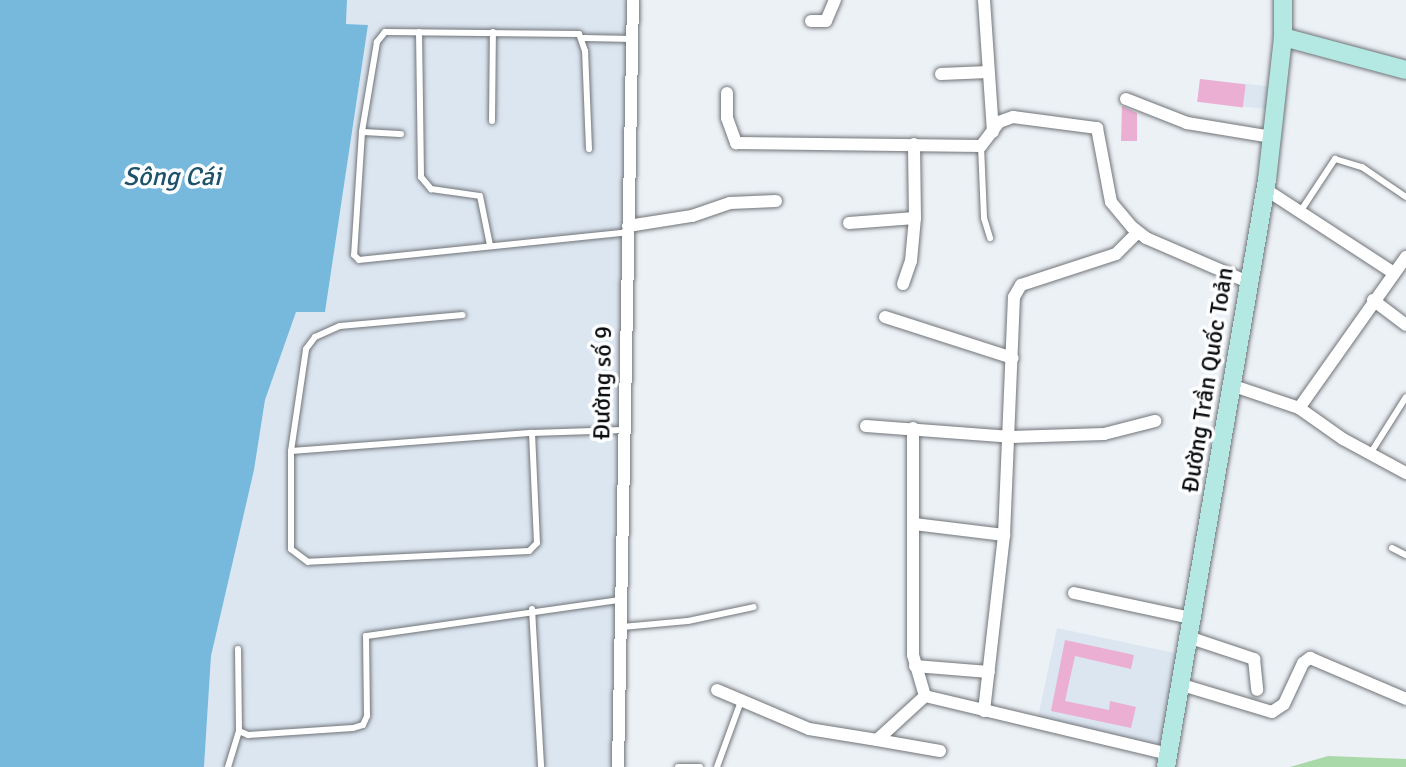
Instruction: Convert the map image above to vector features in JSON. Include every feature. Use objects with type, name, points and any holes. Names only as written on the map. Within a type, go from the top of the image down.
[{"type":"main road","name":"Đường Trần Quốc Toản","points":[[1167,761],[1234,386],[1248,282],[1265,189],[1283,37],[1283,0]]},
{"type":"main road","points":[[1283,37],[1406,69]]},
{"type":"street","name":"Đường số 9","points":[[618,767],[633,0]]},
{"type":"street","points":[[811,21],[826,21],[835,0]]},
{"type":"street","points":[[984,0],[993,133]]},
{"type":"street","points":[[941,74],[988,72]]},
{"type":"street","points":[[727,93],[727,118],[736,143],[981,146],[999,122],[1013,117],[1097,128],[1111,202],[1138,232],[1248,282]]},
{"type":"street","points":[[1126,99],[1186,123],[1272,137]]},
{"type":"street","points":[[904,284],[911,261],[915,218],[914,144]]},
{"type":"street","points":[[1265,189],[1394,272]]},
{"type":"street","points":[[628,229],[692,216],[730,203],[776,201]]},
{"type":"street","points":[[849,223],[915,218]]},
{"type":"street","points":[[984,711],[1004,534],[1011,437],[1014,297],[1021,285],[1116,254],[1138,232]]},
{"type":"street","points":[[1299,408],[1406,257]]},
{"type":"street","points":[[1373,300],[1406,325]]},
{"type":"street","points":[[885,317],[1013,358]]},
{"type":"street","points":[[1234,386],[1299,408],[1370,454],[1406,473]]},
{"type":"street","points":[[866,426],[1011,437],[1104,434],[1155,421]]},
{"type":"street","points":[[913,428],[915,666],[925,696]]},
{"type":"street","points":[[914,524],[1004,534]]},
{"type":"street","points":[[1074,593],[1191,618]]},
{"type":"street","points":[[1188,637],[1254,659],[1257,690]]},
{"type":"street","points":[[1179,684],[1272,712],[1284,704],[1303,663],[1310,658],[1406,699]]},
{"type":"street","points":[[915,666],[989,671]]},
{"type":"street","points":[[717,690],[809,729],[940,751]]},
{"type":"street","points":[[925,696],[1167,761]]},
{"type":"street","points":[[877,740],[925,696]]},
{"type":"lane","points":[[628,229],[359,260],[352,248],[362,132],[379,35],[419,32],[570,32],[583,38],[633,38]]},
{"type":"lane","points":[[419,32],[421,177],[431,189],[480,196],[489,245]]},
{"type":"lane","points":[[492,32],[492,121]]},
{"type":"lane","points":[[583,38],[589,149]]},
{"type":"lane","points":[[362,132],[401,134]]},
{"type":"lane","points":[[981,146],[984,218],[990,238]]},
{"type":"lane","points":[[1300,212],[1335,159],[1362,167],[1406,197]]},
{"type":"lane","points":[[463,315],[340,326],[315,337],[306,349],[291,451],[287,536],[290,549],[308,562],[529,551],[537,543],[532,433]]},
{"type":"lane","points":[[1370,454],[1406,397]]},
{"type":"lane","points":[[291,451],[532,433],[623,430]]},
{"type":"lane","points":[[1392,548],[1406,555]]},
{"type":"lane","points":[[239,731],[248,735],[363,725],[367,716],[366,636],[532,610],[620,600]]},
{"type":"lane","points":[[620,627],[688,621],[754,607]]},
{"type":"lane","points":[[532,610],[541,767]]},
{"type":"lane","points":[[228,767],[239,731],[238,649]]},
{"type":"lane","points":[[717,767],[741,699]]},
{"type":"lane","points":[[678,767],[700,767]]},
{"type":"shaded area","points":[[347,0],[629,0],[614,767],[204,767],[211,656],[254,470],[265,400],[296,311],[325,312],[368,25],[346,24]]},
{"type":"shaded area","points":[[1200,79],[1271,86],[1268,109],[1198,102]]},
{"type":"shaded area","points":[[1057,628],[1178,654],[1159,746],[1037,720]]},
{"type":"green space","points":[[1328,756],[1406,759],[1406,767],[1290,767]]},
{"type":"water","name":"Sông Cái","points":[[0,0],[347,0],[346,24],[368,25],[325,312],[296,312],[265,400],[254,470],[211,656],[204,767],[0,767]]},
{"type":"building","points":[[1200,79],[1246,85],[1243,107],[1197,102]]},
{"type":"building","points":[[1122,106],[1137,113],[1137,141],[1121,141]]},
{"type":"building","points":[[1065,640],[1134,655],[1131,669],[1075,656],[1065,701],[1109,710],[1110,701],[1136,707],[1131,728],[1051,711]]}]
